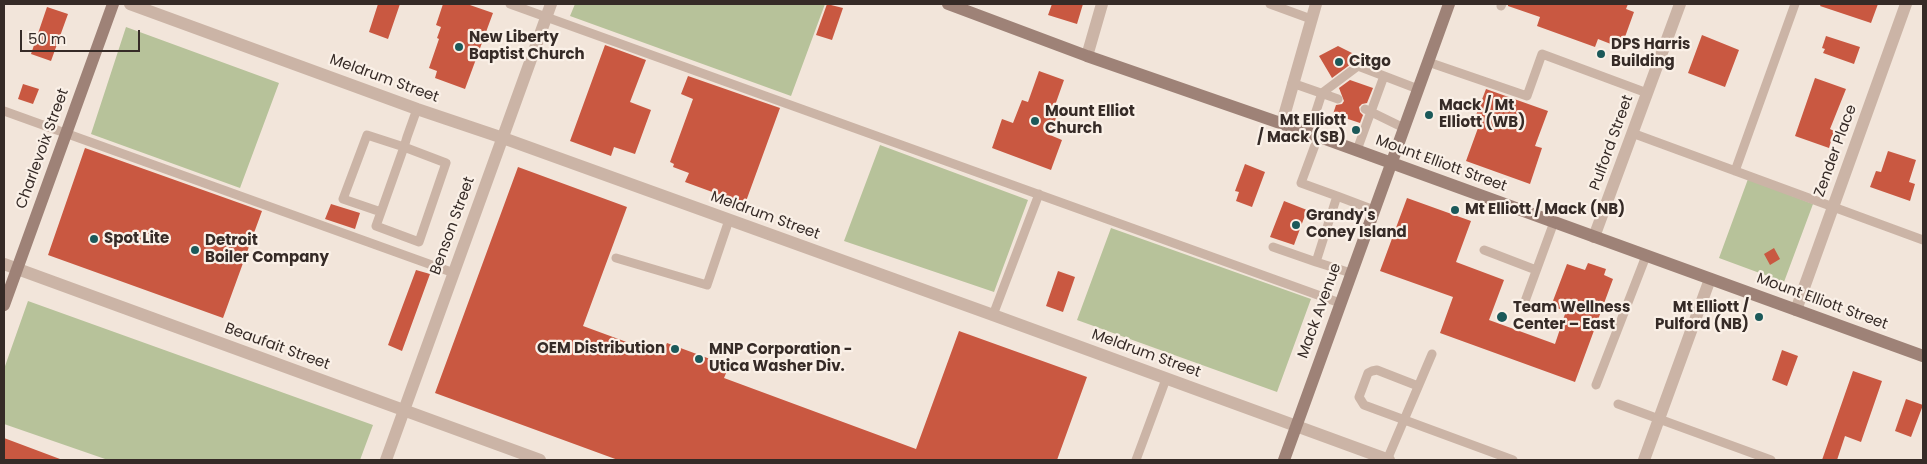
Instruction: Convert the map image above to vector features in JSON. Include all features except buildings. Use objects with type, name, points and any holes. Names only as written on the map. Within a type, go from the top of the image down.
[{"type":"main road","name":"Charlevoix Street","points":[[4,305],[114,4]]},
{"type":"main road","name":"Mount Elliott Street","points":[[948,4],[1087,56],[1357,150],[1923,356]]},
{"type":"main road","name":"Mack Avenue","points":[[1284,460],[1449,4]]},
{"type":"street","name":"Meldrum Street","points":[[130,4],[993,315],[1388,460]]},
{"type":"street","name":"Benson Street","points":[[386,460],[551,4]]},
{"type":"street","points":[[1087,56],[1102,4]]},
{"type":"street","points":[[1282,124],[1316,4]]},
{"type":"street","name":"Pulford Street","points":[[1594,237],[1680,4]]},
{"type":"street","name":"Zender Place","points":[[1796,310],[1906,4]]},
{"type":"street","name":"Beaufait Street","points":[[4,264],[540,460]]},
{"type":"street","points":[[1644,460],[1710,279]]},
{"type":"lane","points":[[510,4],[1340,303]]},
{"type":"lane","points":[[1270,4],[1311,20]]},
{"type":"lane","points":[[1735,171],[1795,4]]},
{"type":"lane","points":[[1428,62],[1527,96],[1542,54],[1647,93]]},
{"type":"lane","points":[[1374,210],[1302,183],[1322,93],[1358,66],[1418,89]]},
{"type":"lane","points":[[1357,150],[1368,110],[1384,76]]},
{"type":"lane","points":[[1292,84],[1338,99]]},
{"type":"lane","points":[[381,212],[343,199],[367,135],[404,148],[446,163],[419,242],[376,226],[404,148],[417,109]]},
{"type":"lane","points":[[1368,110],[1404,128]]},
{"type":"lane","points":[[4,111],[454,273]]},
{"type":"lane","points":[[1632,133],[1923,240]]},
{"type":"lane","points":[[993,315],[1039,194]]},
{"type":"lane","points":[[1316,262],[1337,196]]},
{"type":"lane","points":[[616,258],[707,285],[729,220]]},
{"type":"lane","points":[[1524,304],[1554,222]]},
{"type":"lane","points":[[1273,247],[1351,274]]},
{"type":"lane","points":[[1484,250],[1536,270]]},
{"type":"lane","points":[[1596,385],[1646,256]]},
{"type":"lane","points":[[1388,460],[1432,354]]},
{"type":"lane","points":[[1418,386],[1377,370],[1368,373],[1359,397],[1364,405],[1513,460]]},
{"type":"lane","points":[[1136,460],[1166,379]]},
{"type":"lane","points":[[1618,404],[1771,460]]},
{"type":"green space","points":[[575,4],[825,4],[791,96],[570,16]]},
{"type":"green space","points":[[126,27],[279,83],[240,188],[91,134]]},
{"type":"green space","points":[[880,145],[1028,200],[994,292],[844,241]]},
{"type":"green space","points":[[1748,179],[1813,204],[1784,282],[1719,258]]},
{"type":"green space","points":[[1111,228],[1311,299],[1277,392],[1077,320]]},
{"type":"green space","points":[[28,301],[373,425],[360,460],[108,460],[4,424],[4,369]]},
{"type":"place","name":"New Liberty Baptist Church","points":[[459,47]]},
{"type":"place","name":"DPS Harris Building","points":[[1601,54]]},
{"type":"place","name":"Citgo","points":[[1339,62]]},
{"type":"place","name":"Mack / Mt Elliott (WB)","points":[[1429,115]]},
{"type":"place","name":"Mount Elliot Church","points":[[1035,121]]},
{"type":"place","name":"Mt Elliott / Mack (SB)","points":[[1356,130]]},
{"type":"place","name":"Mt Elliott / Mack (NB)","points":[[1455,210]]},
{"type":"place","name":"Grandy's Coney Island","points":[[1296,225]]},
{"type":"place","name":"Spot Lite","points":[[94,239]]},
{"type":"place","name":"Detroit Boiler Company","points":[[195,250]]},
{"type":"place","name":"Team Wellness Center – East","points":[[1502,317]]},
{"type":"place","name":"Mt Elliott / Pulford (NB)","points":[[1759,317]]},
{"type":"place","name":"OEM Distribution","points":[[675,349]]},
{"type":"place","name":"MNP Corporation - Utica Washer Div.","points":[[699,359]]}]
